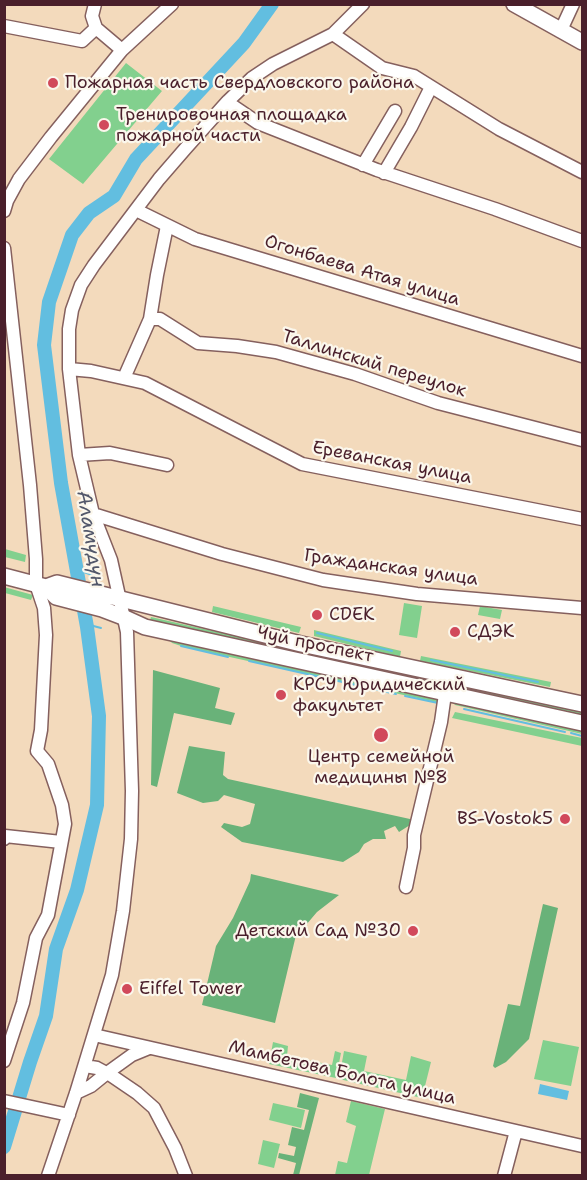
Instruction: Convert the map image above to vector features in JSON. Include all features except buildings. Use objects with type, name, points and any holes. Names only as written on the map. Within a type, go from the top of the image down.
[{"type":"main road","points":[[514,4],[582,42]]},
{"type":"main road","name":"Чуй проспект","points":[[4,576],[49,588],[123,616],[145,627],[582,723]]},
{"type":"main road","name":"Чуй проспект","points":[[49,588],[99,594],[301,644],[582,704]]},
{"type":"street","points":[[94,4],[92,16],[96,28],[122,51]]},
{"type":"street","points":[[4,212],[7,201],[33,159],[122,51],[172,4]]},
{"type":"street","points":[[48,1176],[85,1066],[112,975],[123,910],[131,839],[132,791],[127,632],[111,560],[93,514],[79,455],[69,369],[69,329],[72,310],[81,285],[94,265],[185,149],[227,102],[252,78],[273,64],[333,34],[363,4]]},
{"type":"street","points":[[561,30],[573,4]]},
{"type":"street","points":[[4,26],[82,41],[96,28]]},
{"type":"street","points":[[333,34],[382,68],[414,76],[499,129],[582,172]]},
{"type":"street","points":[[384,172],[411,127],[431,87]]},
{"type":"street","points":[[227,102],[258,123],[363,165],[582,241]]},
{"type":"street","points":[[363,165],[395,111]]},
{"type":"street","name":"Огонбаева Атая улица","points":[[136,210],[195,239],[582,356]]},
{"type":"street","points":[[124,378],[150,319],[167,226]]},
{"type":"street","points":[[4,248],[36,559],[49,588],[44,608],[46,635],[41,730],[37,751],[48,764],[62,805],[65,824],[48,915],[36,938],[23,1003],[4,1061]]},
{"type":"street","name":"Таллинский переулок","points":[[150,319],[160,319],[198,343],[276,352],[355,374],[438,403],[582,440]]},
{"type":"street","name":"Ереванская улица","points":[[69,369],[91,371],[145,383],[302,464],[582,519]]},
{"type":"street","points":[[79,455],[110,453],[167,465]]},
{"type":"street","name":"Гражданская улица","points":[[93,514],[199,547],[323,580],[417,594],[582,608]]},
{"type":"street","points":[[406,886],[414,848],[414,835],[441,722],[444,694]]},
{"type":"street","points":[[4,839],[5,836],[61,842]]},
{"type":"street","name":"Мамбетова Болота улица","points":[[94,1035],[582,1146]]},
{"type":"street","points":[[76,1093],[91,1086],[132,1055],[149,1048]]},
{"type":"street","points":[[85,1066],[98,1068],[107,1073],[137,1093],[154,1108],[175,1149],[184,1175]]},
{"type":"street","points":[[4,1101],[69,1116]]},
{"type":"street","points":[[504,1176],[516,1131]]},
{"type":"green space","name":"Тренировочная площадка пожарной части","points":[[126,63],[162,91],[83,184],[49,159]]},
{"type":"green space","points":[[5,549],[26,555],[25,562],[5,557]]},
{"type":"green space","points":[[4,587],[33,595],[31,600],[5,593]]},
{"type":"green space","points":[[404,603],[422,606],[417,638],[399,635]]},
{"type":"green space","points":[[213,606],[301,627],[299,633],[212,612]]},
{"type":"green space","points":[[480,606],[502,610],[500,619],[478,615]]},
{"type":"green space","points":[[151,617],[403,672],[401,678],[153,623],[150,620]]},
{"type":"green space","points":[[314,630],[401,651],[400,657],[314,636]]},
{"type":"green space","points":[[171,638],[440,697],[440,703],[184,647],[172,643]]},
{"type":"green space","points":[[421,656],[551,682],[550,687],[420,661]]},
{"type":"green space","points":[[153,670],[220,688],[215,708],[235,713],[231,725],[174,713],[157,787],[151,785]]},
{"type":"green space","points":[[416,674],[582,711],[582,717],[415,680]]},
{"type":"green space","points":[[453,702],[582,728],[582,734],[455,705]]},
{"type":"green space","points":[[455,712],[582,738],[582,746],[452,718]]},
{"type":"green space","points":[[189,746],[225,752],[223,775],[228,779],[410,819],[410,825],[399,832],[395,826],[384,831],[386,839],[373,839],[343,862],[242,842],[221,827],[224,823],[242,827],[250,824],[255,804],[224,795],[218,801],[203,803],[177,793]]},
{"type":"green space","points":[[251,874],[339,895],[297,931],[275,1023],[202,1005],[216,946],[233,918]]},
{"type":"green space","points":[[543,904],[558,908],[529,1039],[506,1062],[495,1068],[493,1066],[508,1004],[520,1006]]},
{"type":"green space","points":[[543,1040],[579,1047],[571,1086],[534,1079]]},
{"type":"green space","points":[[273,1042],[288,1046],[287,1056],[332,1065],[335,1051],[341,1053],[336,1078],[269,1064]]},
{"type":"green space","points":[[344,1051],[367,1056],[364,1071],[406,1080],[411,1056],[431,1062],[422,1098],[339,1079]]},
{"type":"green space","points":[[300,1093],[319,1098],[299,1175],[293,1175],[296,1163],[278,1158],[279,1153],[294,1156],[296,1147],[288,1145],[292,1127],[304,1130],[309,1110],[297,1107]]},
{"type":"green space","points":[[351,1101],[385,1109],[369,1175],[335,1175],[338,1161],[347,1163],[356,1126],[346,1122]]},
{"type":"green space","points":[[273,1103],[305,1110],[301,1128],[269,1120]]},
{"type":"green space","points":[[263,1140],[280,1144],[274,1168],[258,1164]]},
{"type":"water","points":[[540,1084],[569,1091],[567,1100],[538,1094]]},
{"type":"waterway","name":"Аламүдүн","points":[[4,1147],[46,1016],[56,949],[77,890],[97,805],[99,716],[87,627],[61,483],[44,345],[49,302],[72,235],[89,213],[114,196],[136,159],[244,43],[272,4]]},
{"type":"waterway","points":[[76,569],[92,575]]},
{"type":"waterway","points":[[86,624],[101,628]]},
{"type":"waterway","points":[[317,633],[392,651]]},
{"type":"waterway","points":[[181,646],[228,657]]},
{"type":"waterway","points":[[431,660],[538,682]]},
{"type":"waterway","points":[[249,661],[396,694]]},
{"type":"waterway","points":[[405,696],[438,703]]},
{"type":"waterway","points":[[464,709],[565,732]]},
{"type":"waterway","points":[[571,733],[582,736]]},
{"type":"place","name":"Пожарная часть Свердловского района","points":[[53,83]]},
{"type":"place","name":"Тренировочная площадка пожарной части","points":[[104,125]]},
{"type":"place","name":"CDEK","points":[[317,615]]},
{"type":"place","name":"СДЭК","points":[[455,632]]},
{"type":"place","name":"КРСУ Юридический факультет","points":[[281,695]]},
{"type":"place","name":"Центр семейной медицины №8","points":[[381,735]]},
{"type":"place","name":"BS-Vostok5","points":[[565,819]]},
{"type":"place","name":"Детский Сад №30","points":[[413,931]]},
{"type":"place","name":"Eiffel Tower","points":[[127,989]]}]
